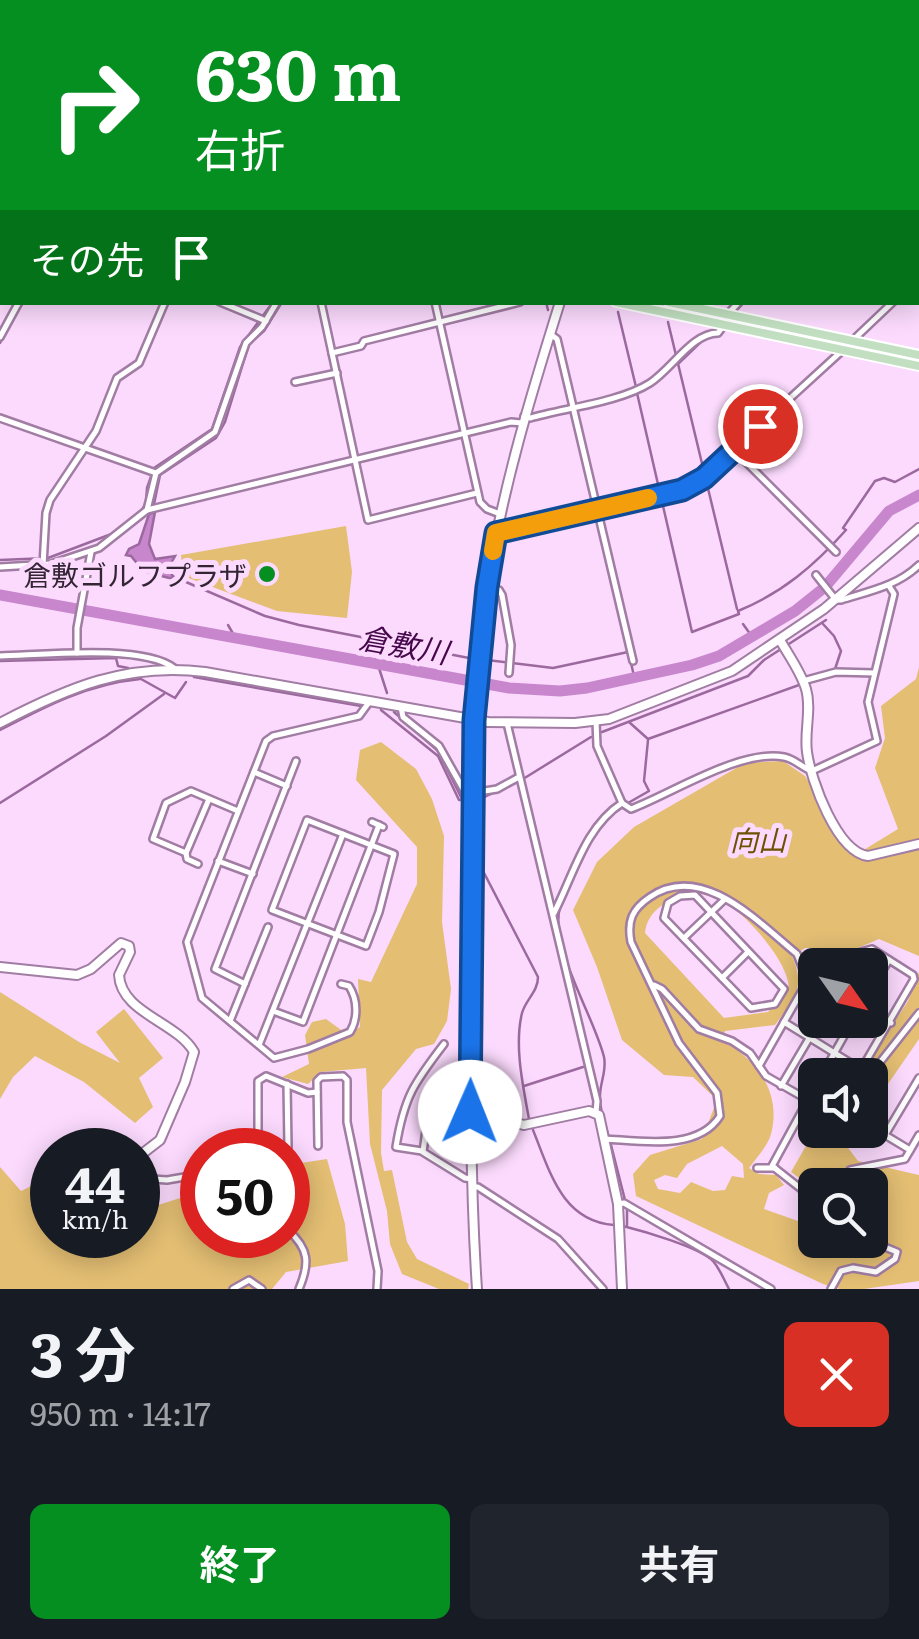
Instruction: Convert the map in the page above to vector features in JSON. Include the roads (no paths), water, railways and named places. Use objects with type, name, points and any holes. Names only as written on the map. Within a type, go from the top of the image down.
[{"type":"main road","points":[[630,305],[919,366]]},
{"type":"main road","points":[[682,305],[919,355]]},
{"type":"street","points":[[0,337],[17,305]]},
{"type":"street","points":[[43,561],[50,500],[85,447],[118,378],[138,363],[164,305]]},
{"type":"street","points":[[227,305],[264,320]]},
{"type":"street","points":[[153,472],[215,432],[246,343],[275,305]]},
{"type":"street","points":[[323,305],[368,520],[477,492]]},
{"type":"street","points":[[435,305],[477,492],[484,508],[500,514]]},
{"type":"street","points":[[332,353],[508,305]]},
{"type":"street","points":[[477,1289],[470,1112],[472,794],[477,670],[500,514],[523,420],[559,305]]},
{"type":"street","points":[[0,567],[91,551],[151,510],[637,390],[703,336],[718,333],[726,315],[736,305]]},
{"type":"street","points":[[496,533],[682,490],[705,477],[891,305]]},
{"type":"street","points":[[0,318],[8,322]]},
{"type":"street","points":[[550,334],[557,338],[632,661]]},
{"type":"street","points":[[295,382],[337,373]]},
{"type":"street","points":[[0,418],[153,472]]},
{"type":"street","points":[[734,450],[833,549]]},
{"type":"street","points":[[151,510],[153,472]]},
{"type":"street","points":[[0,723],[74,687],[114,676],[176,670],[474,720],[596,722],[718,678],[783,645],[919,528]]},
{"type":"street","points":[[76,653],[91,551]]},
{"type":"street","points":[[835,598],[889,586],[903,580],[919,565]]},
{"type":"street","points":[[816,575],[835,598]]},
{"type":"street","points":[[812,772],[877,741],[868,702],[894,594],[889,586]]},
{"type":"street","points":[[487,587],[494,587],[502,595],[512,644],[510,667]]},
{"type":"street","points":[[783,645],[807,691],[807,750],[833,827],[852,850],[868,856],[919,844]]},
{"type":"street","points":[[0,656],[145,656],[166,662],[176,670]]},
{"type":"street","points":[[802,681],[836,672],[874,674]]},
{"type":"street","points":[[340,984],[353,992],[356,1015],[350,1032],[278,1058],[202,998],[187,949],[269,738],[359,716],[370,701]]},
{"type":"street","points":[[401,707],[403,716],[439,746],[463,790],[472,794],[520,780]]},
{"type":"street","points":[[596,722],[597,746],[622,802],[631,809],[715,769],[764,758],[783,756],[812,772]]},
{"type":"street","points":[[507,723],[605,1140],[618,1204],[622,1289]]},
{"type":"street","points":[[245,984],[216,970],[296,761]]},
{"type":"street","points":[[254,772],[286,786]]},
{"type":"street","points":[[186,853],[153,839],[166,803],[191,791],[238,811]]},
{"type":"street","points":[[198,864],[187,859],[186,853],[209,799]]},
{"type":"street","points":[[553,914],[593,830],[608,811],[622,802]]},
{"type":"street","points":[[307,820],[343,834],[394,854],[366,946],[272,910],[307,820]]},
{"type":"street","points":[[273,1012],[303,1022],[378,825]]},
{"type":"street","points":[[258,1045],[343,834]]},
{"type":"street","points":[[218,861],[253,874]]},
{"type":"street","points":[[605,1140],[701,1136],[712,1129],[720,1116],[717,1093],[679,1043],[630,942],[630,920],[638,904],[674,887],[712,891],[798,957]]},
{"type":"street","points":[[695,895],[784,990],[775,1004],[751,1008],[684,938],[663,913],[668,903],[680,896],[695,895]]},
{"type":"street","points":[[684,938],[726,898]]},
{"type":"street","points":[[230,1021],[268,927]]},
{"type":"street","points":[[0,968],[76,975],[91,969],[121,942],[129,946],[119,976],[125,996],[186,1040],[194,1052],[160,1140]]},
{"type":"street","points":[[722,978],[747,953]]},
{"type":"street","points":[[869,1058],[914,979],[913,974],[889,960]]},
{"type":"street","points":[[654,985],[662,988],[698,1029],[732,1041],[750,1053],[766,1076],[798,1095]]},
{"type":"street","points":[[760,1066],[798,998]]},
{"type":"street","points":[[884,1058],[919,1014]]},
{"type":"street","points":[[784,1022],[798,1031]]},
{"type":"street","points":[[781,1086],[810,1038],[842,1058]]},
{"type":"street","points":[[833,1058],[844,1038]]},
{"type":"street","points":[[444,1044],[409,1091],[396,1147],[423,1152],[558,1239],[603,1289]]},
{"type":"street","points":[[258,1128],[258,1081],[266,1076],[308,1093],[317,1092]]},
{"type":"street","points":[[318,1146],[317,1081],[321,1077],[343,1076],[347,1080],[347,1122],[378,1271],[377,1287],[389,1289]]},
{"type":"street","points":[[910,1150],[885,1135],[919,1078]]},
{"type":"street","points":[[287,1084],[288,1128]]},
{"type":"street","points":[[911,1090],[919,1095]]},
{"type":"street","points":[[423,1152],[431,1093],[472,1095]]},
{"type":"street","points":[[470,1112],[524,1125],[596,1112]]},
{"type":"street","points":[[798,1117],[772,1166],[798,1186]]},
{"type":"street","points":[[860,1168],[904,1159],[919,1135]]},
{"type":"street","points":[[757,1168],[775,1168]]},
{"type":"street","points":[[618,1204],[766,1288]]},
{"type":"street","points":[[831,1289],[840,1271],[853,1268],[876,1272],[895,1260],[897,1252],[888,1248]]},
{"type":"street","points":[[300,1289],[308,1258]]},
{"type":"street","points":[[234,1289],[249,1280],[262,1289]]},
{"type":"waterway","points":[[0,343],[21,305]]},
{"type":"waterway","points":[[140,513],[154,468],[212,429],[240,347],[271,305]]},
{"type":"waterway","points":[[153,509],[160,475],[216,438],[225,422],[249,344],[264,331],[280,305]]},
{"type":"waterway","points":[[547,305],[548,310]]},
{"type":"waterway","points":[[737,310],[741,305]]},
{"type":"waterway","points":[[618,312],[636,387]]},
{"type":"waterway","points":[[668,322],[737,609]]},
{"type":"waterway","points":[[679,363],[704,339]]},
{"type":"waterway","points":[[637,393],[692,632],[739,614],[738,611],[783,587],[846,530],[843,528],[875,481],[884,478],[895,482],[919,469]]},
{"type":"waterway","name":"倉敷川","points":[[0,595],[509,688],[560,691],[719,656],[795,611],[825,587],[889,511],[919,495]]},
{"type":"waterway","points":[[0,560],[48,558],[114,533]]},
{"type":"waterway","points":[[172,576],[265,616],[469,658]]},
{"type":"waterway","points":[[602,732],[748,676],[764,660],[826,620]]},
{"type":"waterway","points":[[743,624],[753,638]]},
{"type":"waterway","points":[[823,624],[841,651],[835,669]]},
{"type":"waterway","points":[[228,625],[235,637]]},
{"type":"waterway","points":[[487,660],[553,668],[628,652]]},
{"type":"waterway","points":[[0,661],[116,658],[118,666],[128,668]]},
{"type":"waterway","points":[[631,663],[634,676]]},
{"type":"waterway","points":[[378,665],[387,693]]},
{"type":"waterway","points":[[194,677],[361,706]]},
{"type":"waterway","points":[[0,730],[85,691],[140,679]]},
{"type":"waterway","points":[[141,679],[175,698],[186,682]]},
{"type":"waterway","points":[[629,722],[648,739],[799,685]]},
{"type":"waterway","points":[[0,803],[164,694]]},
{"type":"waterway","points":[[381,710],[438,756],[459,800],[464,800]]},
{"type":"waterway","points":[[394,712],[438,751],[462,799]]},
{"type":"waterway","points":[[484,797],[523,779],[591,737]]},
{"type":"waterway","points":[[628,803],[649,791],[644,781],[648,740]]},
{"type":"waterway","points":[[481,798],[482,869],[538,977],[522,1013],[519,1039],[529,1119]]},
{"type":"waterway","points":[[571,881],[587,848]]},
{"type":"waterway","points":[[560,907],[558,923],[566,961],[604,1057],[600,1101],[608,1134]]},
{"type":"waterway","points":[[524,1086],[583,1067]]},
{"type":"waterway","points":[[533,1130],[552,1177],[570,1204],[596,1221],[614,1225]]},
{"type":"waterway","points":[[611,1145],[625,1200]]},
{"type":"waterway","points":[[627,1209],[627,1225]]},
{"type":"waterway","points":[[623,1226],[696,1250],[715,1264],[729,1289]]},
{"type":"place","name":"倉敷ゴルフプラザ","points":[[267,574]]},
{"type":"park label","name":"向山","points":[[758,839]]}]
